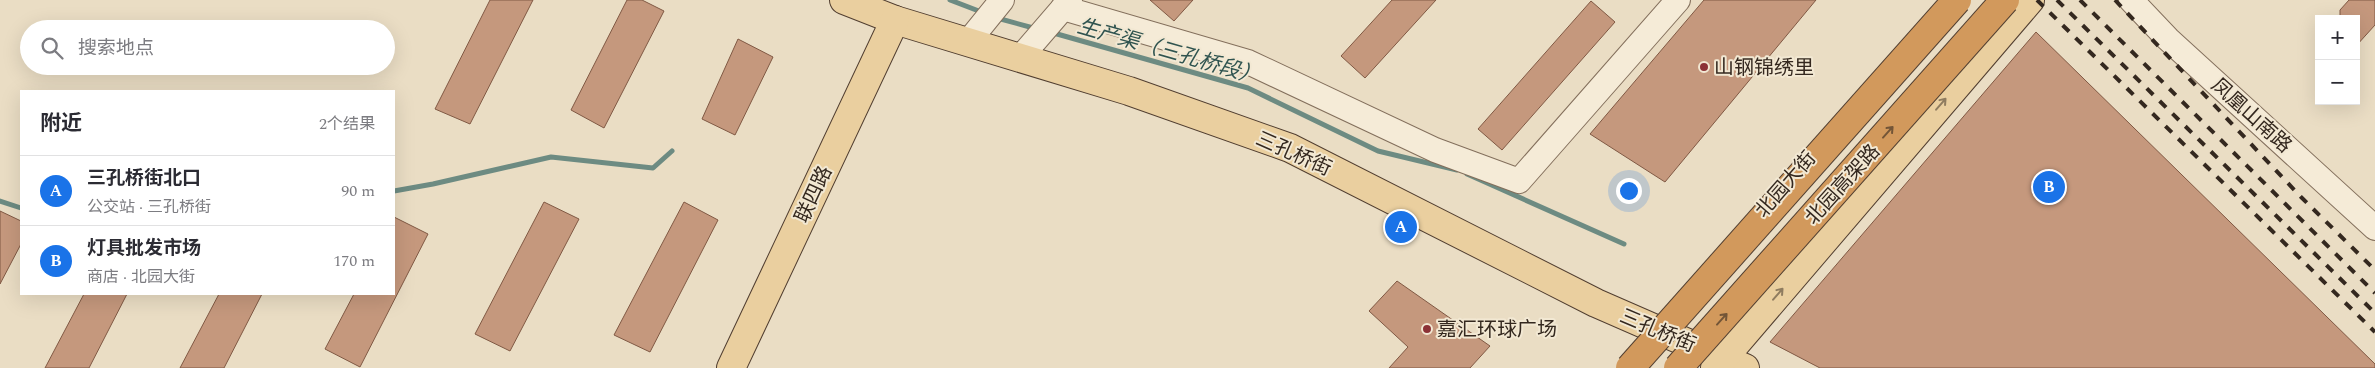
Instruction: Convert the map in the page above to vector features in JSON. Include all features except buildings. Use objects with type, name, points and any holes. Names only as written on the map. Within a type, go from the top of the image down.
[{"type":"highway","name":"北园高架路","points":[[1630,368],[1957,0]]},
{"type":"highway","name":"北园高架路","points":[[1678,368],[2005,0]]},
{"type":"main road","name":"三孔桥街","points":[[844,0],[895,20],[968,42],[1028,49],[1129,91],[1290,148],[1596,303],[1728,365]]},
{"type":"main road","name":"北园大街","points":[[1622,368],[1948,0]]},
{"type":"main road","points":[[1728,365],[2030,0]]},
{"type":"main road","name":"联四路","points":[[731,368],[895,20]]},
{"type":"street","points":[[968,42],[1002,0]]},
{"type":"street","points":[[1028,49],[1061,10],[1248,62],[1435,150],[1519,181],[1678,0]]},
{"type":"street","name":"凤凰山南路","points":[[2130,0],[2168,39],[2375,228]]},
{"type":"waterway","name":"生产渠（三孔桥段）","points":[[950,0],[984,13]]},
{"type":"waterway","name":"生产渠（三孔桥段）","points":[[997,18],[1037,29]]},
{"type":"waterway","name":"生产渠（三孔桥段）","points":[[1050,32],[1248,88],[1378,151],[1457,170]]},
{"type":"waterway","points":[[395,191],[551,157],[653,168],[672,151]]},
{"type":"waterway","name":"生产渠（三孔桥段）","points":[[1467,174],[1624,244]]},
{"type":"waterway","points":[[0,201],[20,208]]},
{"type":"railway","points":[[2037,0],[2375,332]]},
{"type":"railway","points":[[2057,0],[2375,313]]},
{"type":"railway","points":[[2080,0],[2375,293]]},
{"type":"railway","points":[[2115,0],[2301,197],[2375,270]]},
{"type":"place","name":"山钢锦绣里","points":[[1704,67]]},
{"type":"place","name":"灯具批发市场","points":[[2049,187]]},
{"type":"place","name":"三孔桥街北口","points":[[1401,227]]},
{"type":"place","name":"嘉汇环球广场","points":[[1427,329]]}]
